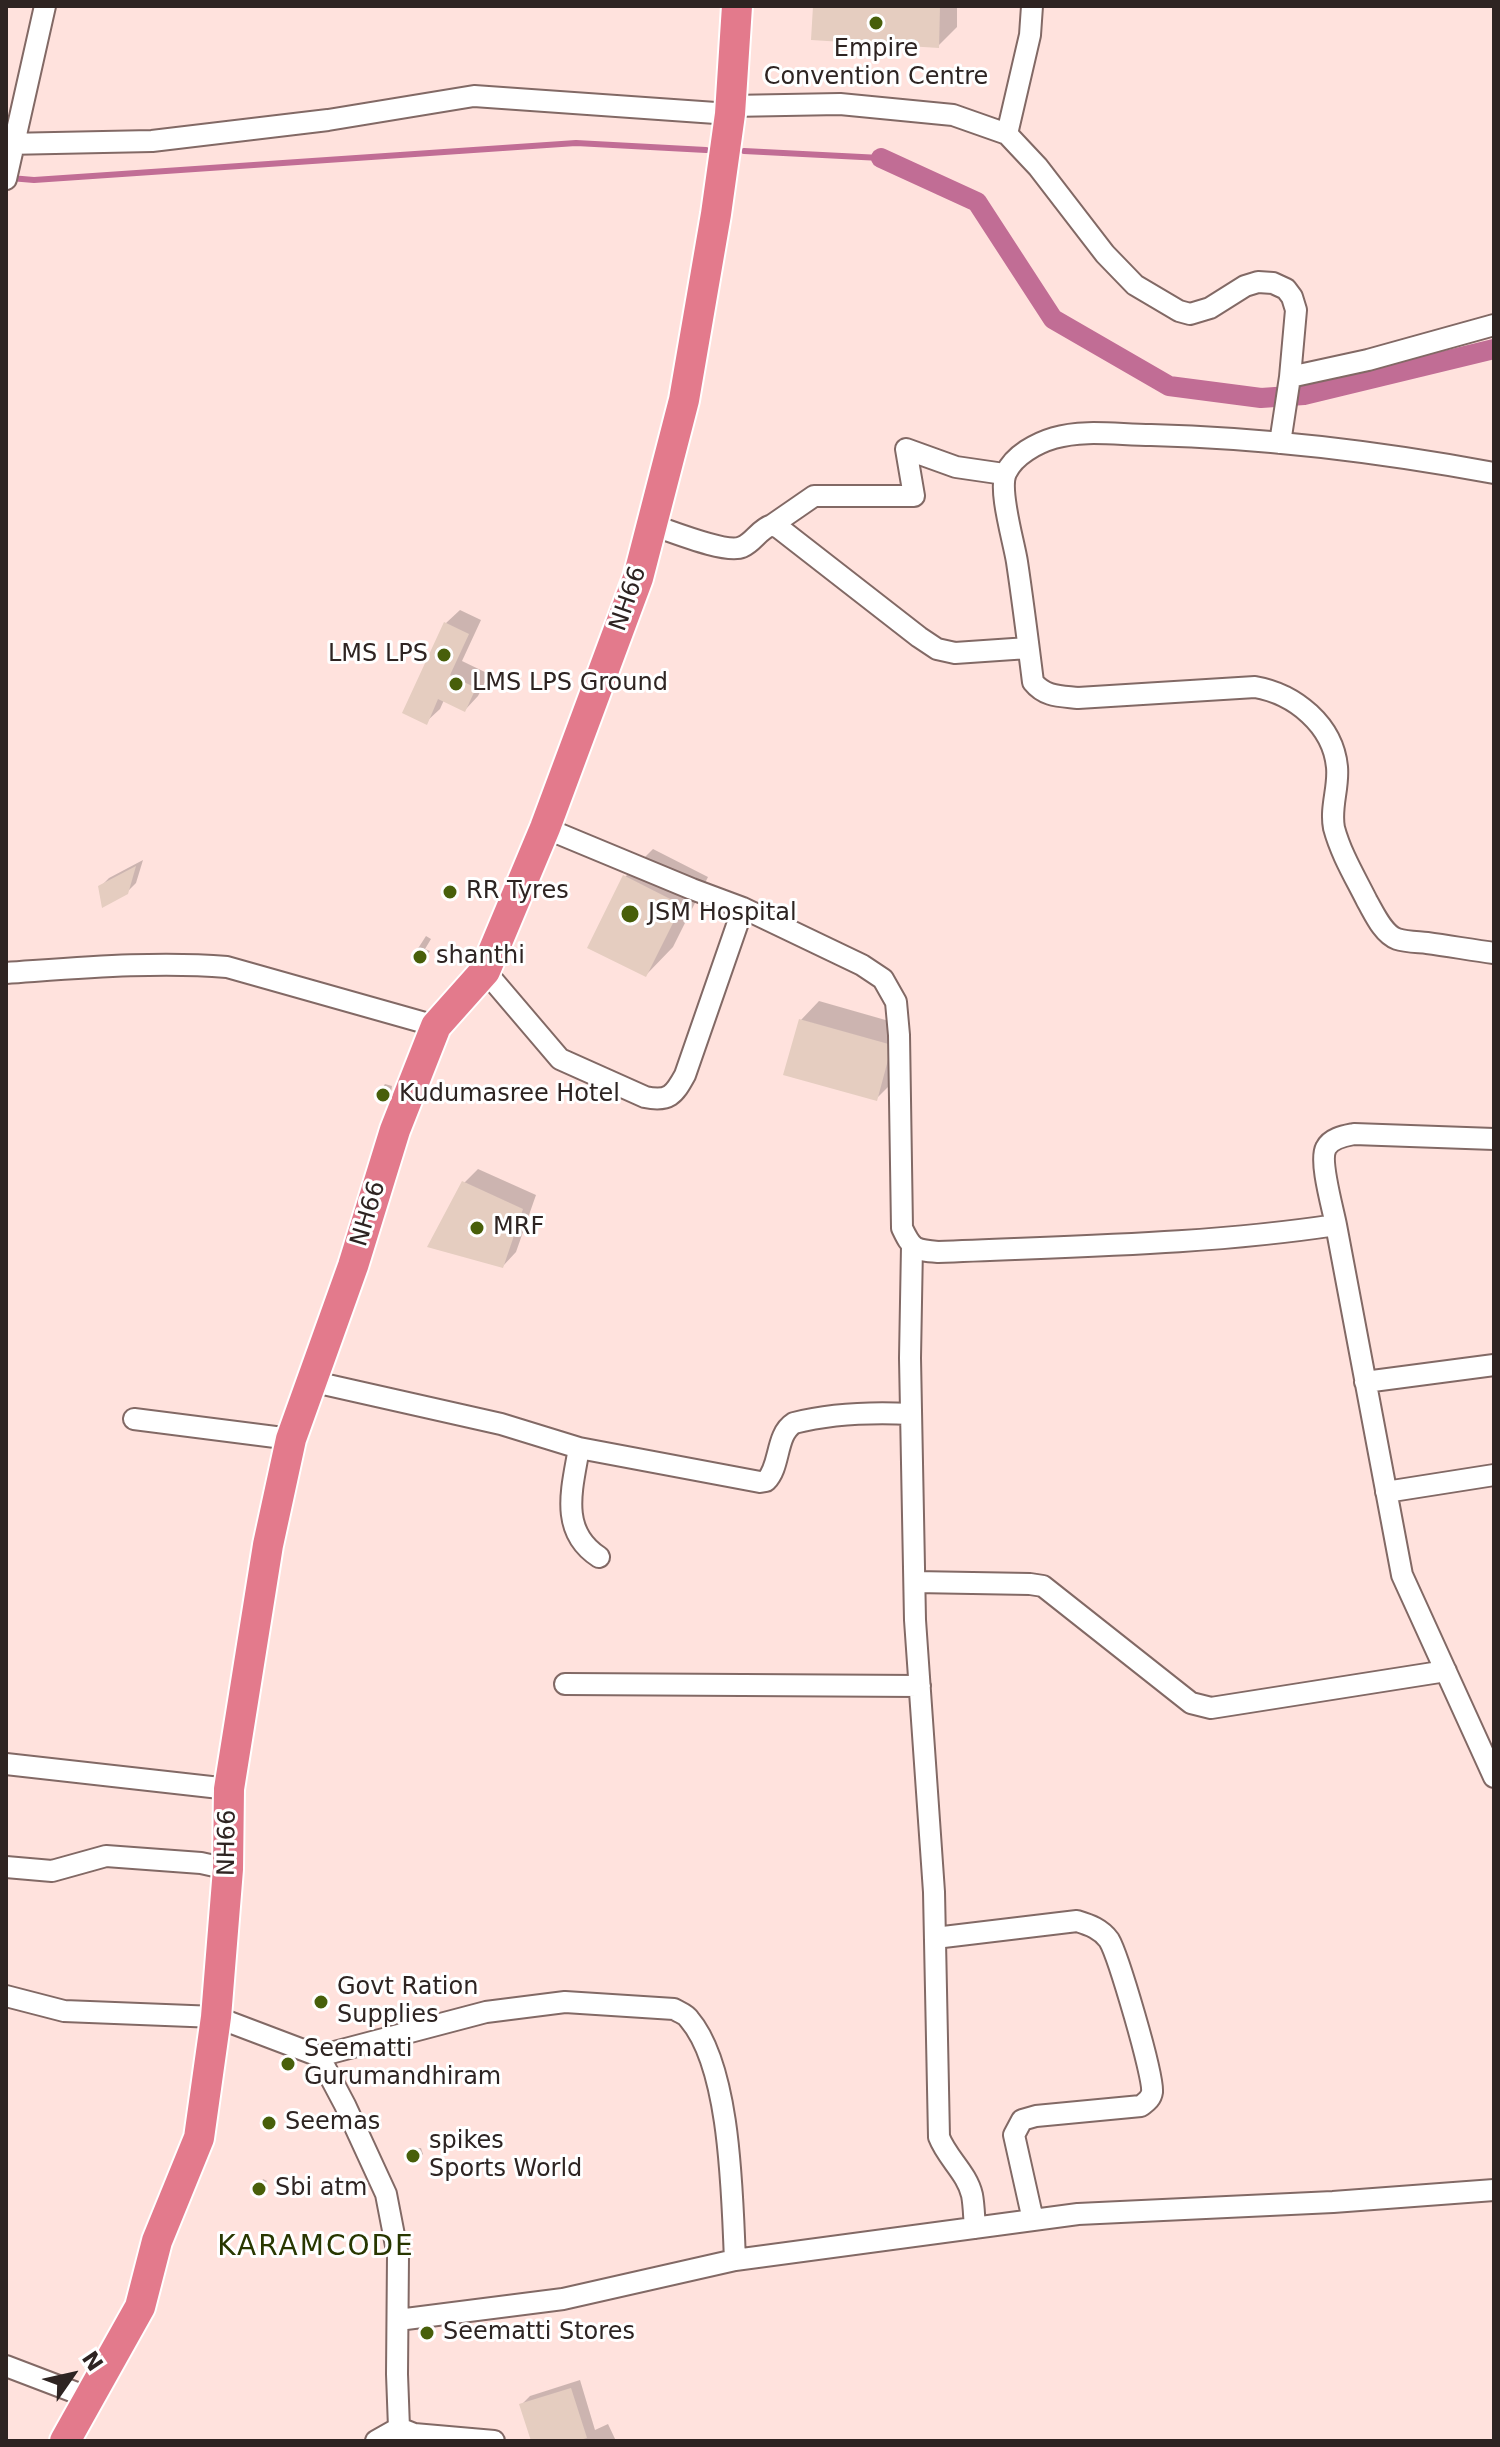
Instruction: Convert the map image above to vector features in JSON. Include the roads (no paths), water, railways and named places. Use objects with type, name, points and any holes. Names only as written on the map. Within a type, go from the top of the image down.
[{"type":"highway","name":"NH66","points":[[65,2441],[140,2307],[157,2241],[199,2138],[216,2017],[228,1869],[229,1789],[268,1545],[291,1439],[353,1266],[395,1130],[436,1026],[485,971],[545,828],[638,578],[684,400],[716,214],[730,110],[737,6]]},
{"type":"street","points":[[6,179],[10,148],[45,6]]},
{"type":"street","points":[[1007,134],[1030,35],[1032,6]]},
{"type":"street","points":[[10,148],[152,141],[328,120],[474,96],[730,110],[840,104],[953,115],[1007,134],[1038,167],[1105,254],[1125,275],[1135,285],[1179,311],[1190,314],[1210,308],[1245,286],[1258,282],[1273,283],[1286,289],[1296,310],[1280,443]]},
{"type":"street","points":[[1289,381],[1494,325]]},
{"type":"street","points":[[1494,473],[1280,443],[1197,436],[1082,434],[1056,437],[1037,444],[1014,461],[1004,474],[1005,501],[1033,682],[1040,691],[1078,698],[1255,687],[1290,699],[1320,724],[1334,749],[1337,767],[1334,826],[1343,855],[1379,922],[1394,938],[1494,953]]},
{"type":"street","points":[[652,525],[732,550],[747,544],[764,527],[772,525],[814,496],[914,496],[906,449],[956,467],[1004,474]]},
{"type":"street","points":[[772,525],[937,649],[955,653],[1028,648]]},
{"type":"street","points":[[545,828],[743,908],[862,965],[883,979],[896,1002],[900,1201],[902,1228],[912,1246],[911,1414],[915,1582],[934,1892],[939,2137],[972,2194],[975,2228]]},
{"type":"street","points":[[485,971],[560,1059],[645,1097],[659,1100],[669,1097],[685,1075],[743,908]]},
{"type":"street","points":[[6,973],[192,964],[227,967],[436,1026]]},
{"type":"street","points":[[1494,1139],[1354,1134],[1333,1140],[1325,1149],[1324,1162],[1402,1575],[1494,1777]]},
{"type":"street","points":[[912,1246],[938,1252],[1106,1245],[1290,1232],[1336,1225]]},
{"type":"street","points":[[1365,1382],[1494,1365]]},
{"type":"street","points":[[310,1381],[501,1424],[579,1448],[760,1482],[773,1475],[784,1436],[794,1423],[848,1413],[911,1414]]},
{"type":"street","points":[[134,1419],[291,1439]]},
{"type":"street","points":[[579,1448],[571,1510],[578,1539],[599,1557]]},
{"type":"street","points":[[1386,1492],[1494,1475]]},
{"type":"street","points":[[915,1582],[1043,1586],[1191,1703],[1211,1708],[1446,1671]]},
{"type":"street","points":[[565,1684],[920,1686]]},
{"type":"street","points":[[6,1764],[229,1789]]},
{"type":"street","points":[[6,1867],[52,1871],[106,1856],[201,1863],[228,1869]]},
{"type":"street","points":[[935,1938],[1077,1921],[1102,1932],[1114,1950],[1153,2090],[1150,2099],[1141,2106],[1022,2120],[1014,2135],[1033,2220]]},
{"type":"street","points":[[6,1996],[64,2011],[216,2017],[319,2056],[486,2012],[565,2002],[674,2009],[688,2017],[701,2038],[711,2061],[723,2110],[735,2260]]},
{"type":"street","points":[[319,2056],[386,2194],[398,2256],[399,2428]]},
{"type":"street","points":[[398,2320],[563,2299],[735,2260],[1078,2214],[1333,2202],[1494,2190]]},
{"type":"street","points":[[6,2366],[90,2398]]},
{"type":"street","points":[[376,2441],[399,2428]]},
{"type":"street","points":[[399,2428],[414,2434],[494,2441]]},
{"type":"waterway","points":[[10,178],[34,180],[576,143],[706,150]]},
{"type":"waterway","points":[[744,151],[881,158]]},
{"type":"waterway","points":[[881,158],[977,202],[1053,319],[1169,386],[1261,398],[1304,395],[1494,349]]},
{"type":"place","name":"Empire Convention Centre","points":[[876,23]]},
{"type":"place","name":"LMS LPS","points":[[444,655]]},
{"type":"place","name":"LMS LPS Ground","points":[[456,684]]},
{"type":"place","name":"RR Tyres","points":[[450,892]]},
{"type":"place","name":"JSM Hospital","points":[[630,914]]},
{"type":"place","name":"shanthi","points":[[420,957]]},
{"type":"place","name":"Kudumasree Hotel","points":[[383,1095]]},
{"type":"place","name":"MRF","points":[[477,1228]]},
{"type":"place","name":"Govt Ration Supplies","points":[[321,2002]]},
{"type":"place","name":"Seematti Gurumandhiram","points":[[288,2064]]},
{"type":"place","name":"Seemas","points":[[269,2123]]},
{"type":"place","name":"spikes Sports World","points":[[413,2156]]},
{"type":"place","name":"Sbi atm","points":[[259,2189]]},
{"type":"place","name":"Seematti Stores","points":[[427,2333]]},
{"type":"district","name":"KARAMCODE","points":[[316,2248]]}]
